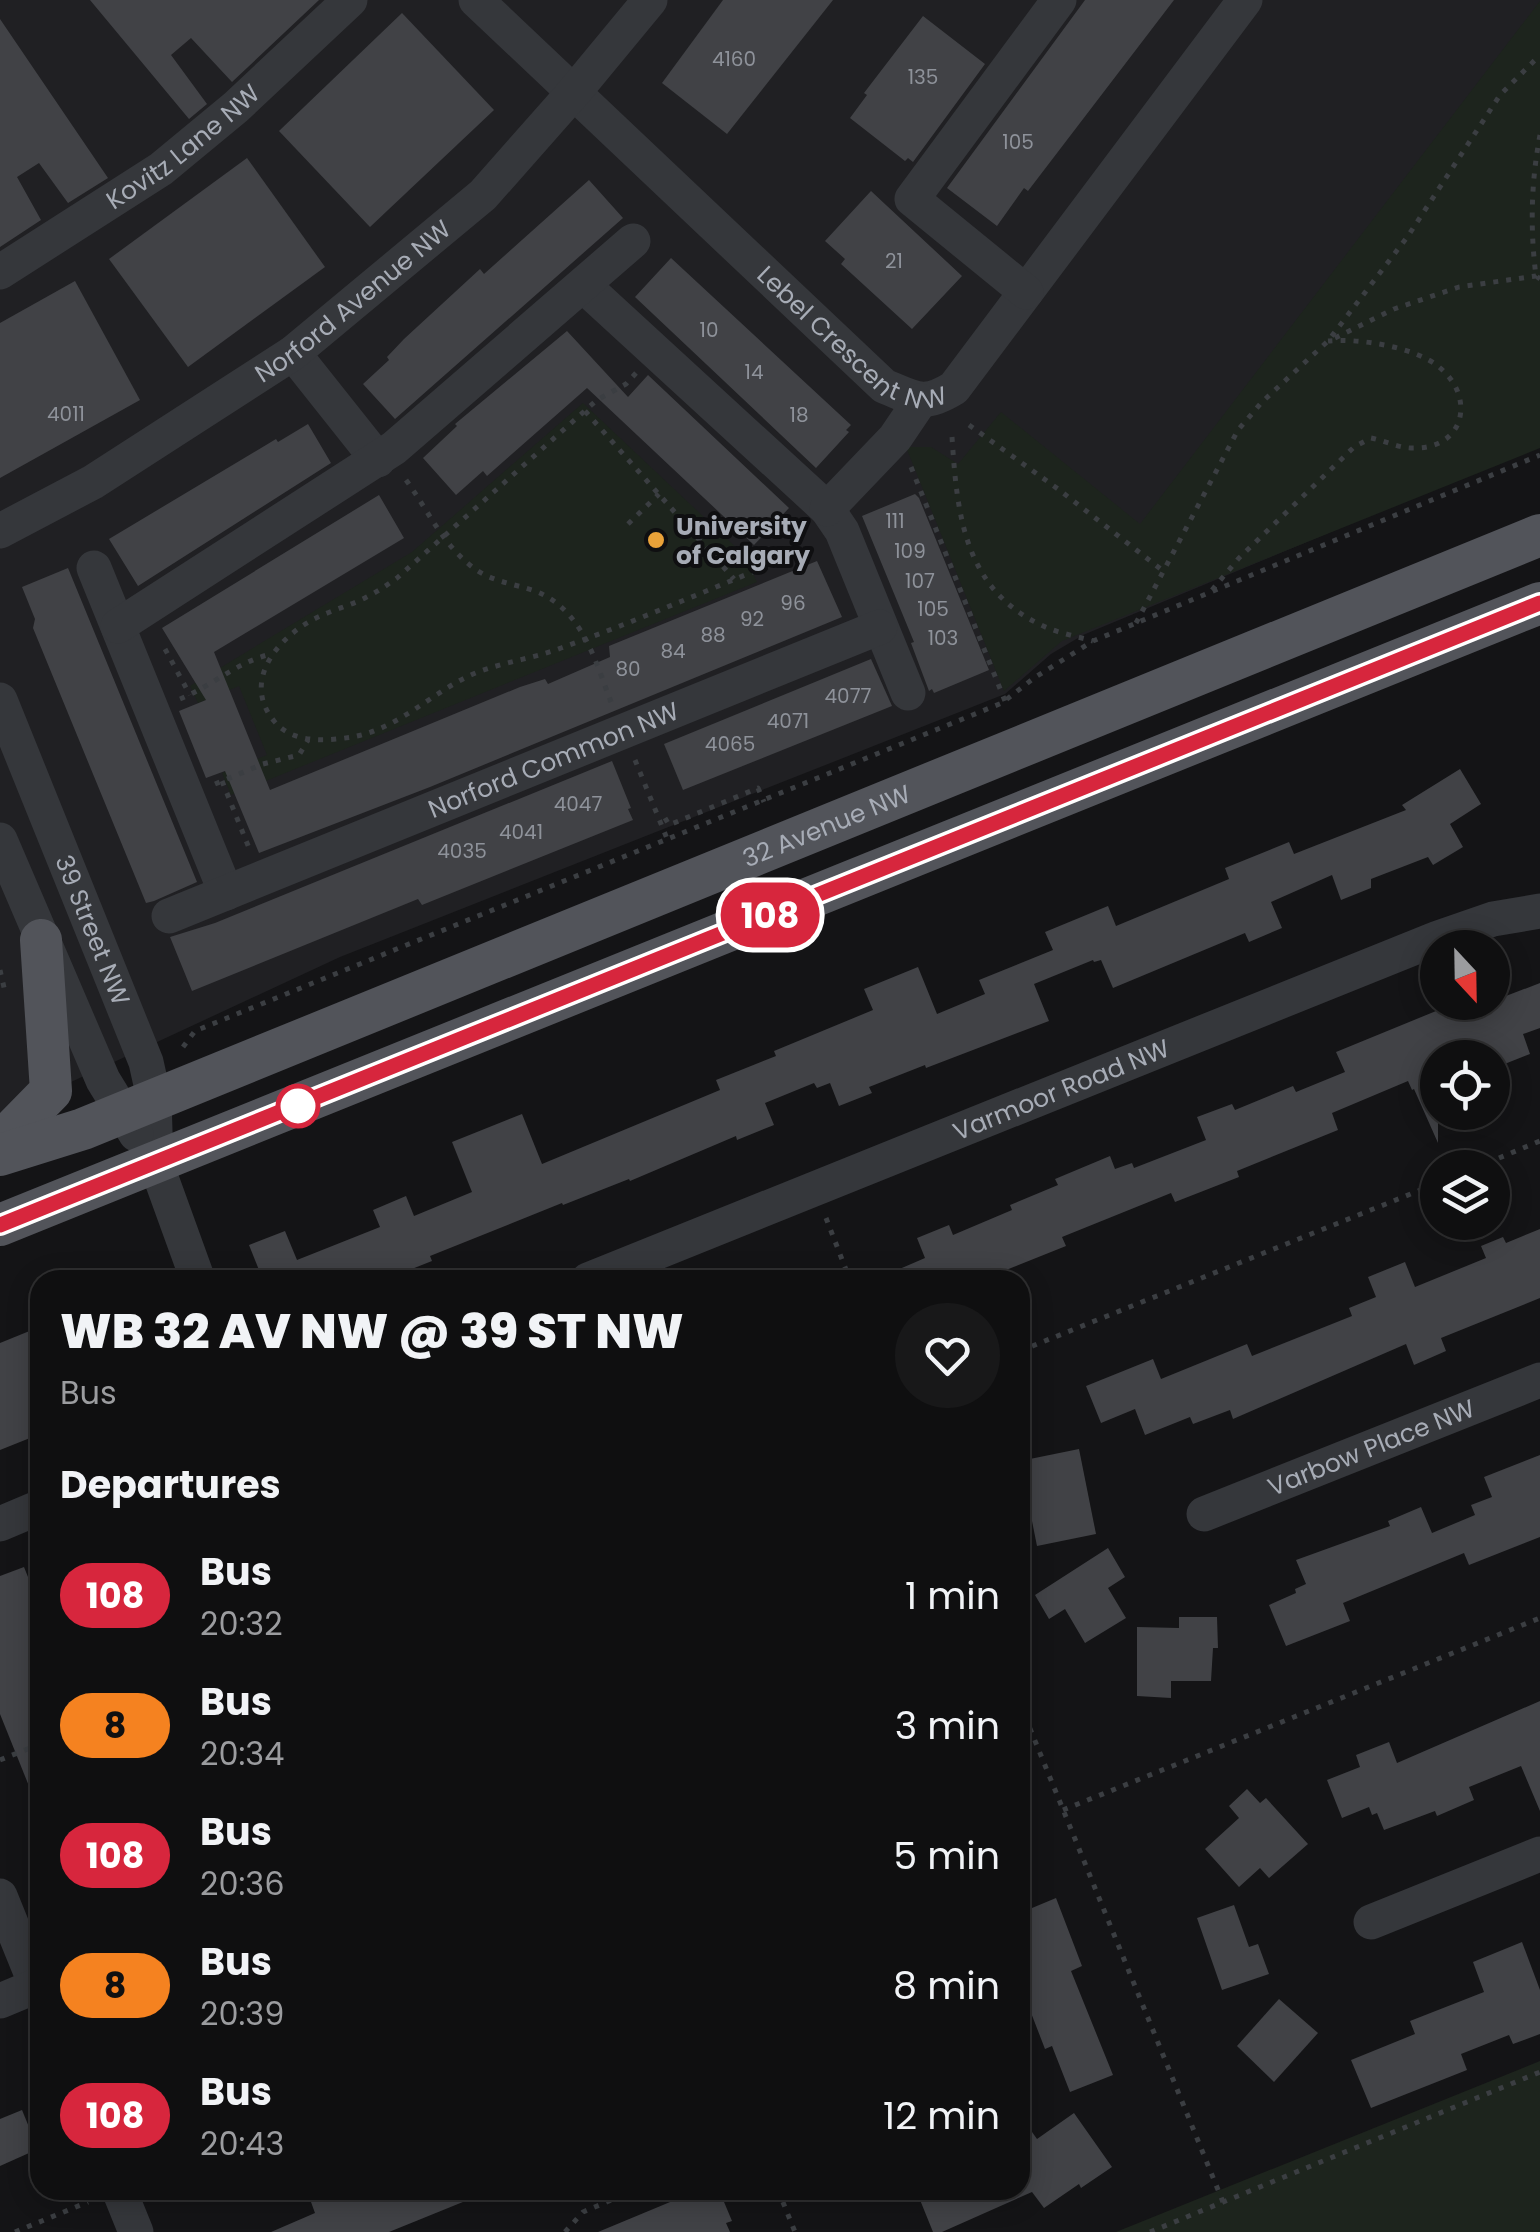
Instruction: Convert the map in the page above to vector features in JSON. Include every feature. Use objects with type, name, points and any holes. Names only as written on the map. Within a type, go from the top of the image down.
[{"type":"main road","name":"32 Avenue NW","points":[[0,1156],[84,1129],[1540,535]]},
{"type":"main road","points":[[0,1225],[1540,603]]},
{"type":"main road","points":[[0,1143],[51,1091],[41,940]]},
{"type":"street","name":"Kovitz Lane NW","points":[[0,272],[161,168],[236,107],[350,0]]},
{"type":"street","name":"Lebel Crescent NW","points":[[476,0],[884,386],[920,401],[934,400],[954,388],[1246,0]]},
{"type":"street","name":"Norford Avenue NW","points":[[0,531],[93,482],[293,353],[483,195],[650,0]]},
{"type":"street","points":[[1026,292],[912,199],[1059,0]]},
{"type":"street","points":[[118,626],[389,465],[634,240]]},
{"type":"street","points":[[584,286],[827,509],[842,530],[908,693]]},
{"type":"street","points":[[293,353],[389,465]]},
{"type":"street","points":[[827,509],[895,438],[920,401]]},
{"type":"street","points":[[94,568],[226,892]]},
{"type":"street","name":"Norford Common NW","points":[[169,916],[880,627]]},
{"type":"street","name":"39 Street NW","points":[[0,700],[146,1062],[138,1104]]},
{"type":"street","name":"39 Street NW","points":[[0,840],[41,940],[138,1104],[194,1270]]},
{"type":"street","name":"Varmoor Road NW","points":[[632,1270],[815,1188],[1438,938],[1493,919],[1540,911]]},
{"type":"street","name":"Varbow Place NW","points":[[1204,1514],[1540,1380]]},
{"type":"street","points":[[0,1524],[30,1511]]},
{"type":"street","points":[[1371,1922],[1540,1854]]},
{"type":"street","points":[[0,1896],[30,1970]]},
{"type":"street","points":[[0,2000],[30,1992]]},
{"type":"street","points":[[114,2200],[136,2232]]},
{"type":"path","points":[[1135,624],[1238,430],[1262,402],[1328,341],[1408,236],[1500,94],[1540,55]]},
{"type":"path","points":[[1328,341],[1394,308],[1459,287],[1539,276],[1532,210],[1540,135]]},
{"type":"path","points":[[1208,594],[1239,558],[1354,446],[1370,438],[1410,448],[1426,447],[1449,435],[1460,422],[1462,397],[1456,384],[1437,364],[1377,342],[1328,341]]},
{"type":"path","points":[[152,710],[271,654],[316,618],[368,597],[398,578],[597,400],[626,384],[655,354]]},
{"type":"path","points":[[585,411],[734,579]]},
{"type":"path","points":[[969,425],[1058,488],[1162,570]]},
{"type":"path","points":[[952,437],[960,518],[982,574],[997,594],[1021,614],[1044,626],[1094,641]]},
{"type":"path","points":[[906,454],[1005,701]]},
{"type":"path","points":[[183,1047],[195,1031],[1005,701],[1094,641],[1540,455]]},
{"type":"path","points":[[389,465],[427,509],[442,538],[487,578],[531,590],[560,605],[586,638],[612,703]]},
{"type":"path","points":[[628,524],[659,494]]},
{"type":"path","points":[[271,654],[262,674],[263,698],[279,726],[308,740],[366,734],[398,720],[469,676],[586,638],[787,558]]},
{"type":"path","points":[[162,644],[190,695]]},
{"type":"path","points":[[187,796],[263,764],[299,755],[308,740]]},
{"type":"path","points":[[629,745],[668,841]]},
{"type":"path","points":[[222,781],[262,878]]},
{"type":"path","points":[[666,818],[669,825],[758,788],[764,802]]},
{"type":"path","points":[[1510,1153],[1540,1141]]},
{"type":"path","points":[[815,1188],[846,1270]]},
{"type":"path","points":[[1030,1348],[1420,1189]]},
{"type":"path","points":[[1063,1810],[1540,1618]]},
{"type":"path","points":[[1030,1729],[1223,2202]]},
{"type":"path","points":[[0,1760],[30,1748]]},
{"type":"path","points":[[1150,2232],[1540,2072]]},
{"type":"path","points":[[15,2232],[95,2200]]},
{"type":"path","points":[[565,2232],[582,2212],[611,2200]]},
{"type":"path","points":[[782,2200],[794,2232]]},
{"type":"shaded area","name":"University of Calgary","points":[[0,0],[1540,0],[1540,445],[1083,635],[1051,654],[1005,694],[340,957],[0,1115]]},
{"type":"shaded area","points":[[1540,1],[1540,448],[1062,641],[1004,691],[906,447],[931,447],[958,464],[1001,412],[1140,524]]},
{"type":"shaded area","points":[[583,403],[744,555],[757,582],[231,795],[222,773],[267,755],[239,686],[198,703],[190,686],[412,552]]},
{"type":"shaded area","points":[[1540,2061],[1540,2232],[1116,2232]]},
{"type":"building","points":[[90,0],[319,0],[232,82],[191,38],[171,55],[207,104],[189,119]]},
{"type":"building","points":[[723,0],[833,0],[727,134],[662,83]]},
{"type":"building","points":[[1085,0],[1174,0],[997,226],[947,188]]},
{"type":"building","points":[[402,13],[494,110],[370,227],[279,131]]},
{"type":"building","points":[[923,16],[985,64],[913,162],[908,158],[905,161],[850,118],[867,95],[864,93]]},
{"type":"building","points":[[0,19],[108,178],[68,203],[39,163],[17,177],[41,220],[0,247]]},
{"type":"building","points":[[247,158],[325,267],[188,367],[109,259]]},
{"type":"building","points":[[589,180],[623,218],[395,419],[363,384],[389,360],[387,357],[404,339],[480,269],[484,274]]},
{"type":"building","points":[[871,191],[962,276],[912,329],[841,264],[845,259],[825,241]]},
{"type":"building","points":[[671,258],[851,425],[816,468],[635,297]]},
{"type":"building","points":[[75,281],[140,400],[0,478],[0,323]]},
{"type":"building","points":[[567,331],[628,397],[648,375],[789,508],[754,545],[587,388],[487,476],[483,471],[456,495],[423,458],[455,424]]},
{"type":"building","points":[[308,424],[331,463],[138,586],[109,539],[276,439],[278,442]]},
{"type":"building","points":[[915,494],[989,670],[934,693],[929,691],[911,643],[914,642],[862,516]]},
{"type":"building","points":[[379,495],[404,538],[214,652],[270,790],[520,687],[545,679],[548,684],[610,657],[609,646],[817,561],[842,617],[259,853],[225,771],[206,778],[179,711],[206,700],[162,628]]},
{"type":"building","points":[[68,568],[197,882],[146,903],[33,628],[35,619],[22,587]]},
{"type":"building","points":[[871,659],[892,706],[683,790],[664,744]]},
{"type":"building","points":[[612,761],[633,820],[422,905],[418,899],[192,991],[170,937],[215,923]]},
{"type":"building","points":[[1460,769],[1481,804],[1450,824],[1463,847],[1433,865],[1428,857],[1371,879],[1371,888],[1341,900],[1332,875],[1271,902],[1282,928],[1249,942],[1245,933],[1113,988],[1101,960],[1093,960],[1034,984],[1049,1021],[869,1087],[872,1093],[839,1106],[830,1083],[817,1088],[814,1083],[765,1103],[774,1125],[562,1203],[430,1256],[432,1261],[409,1270],[259,1270],[249,1245],[285,1231],[297,1260],[380,1227],[373,1210],[406,1196],[414,1216],[472,1192],[452,1142],[522,1114],[542,1164],[720,1090],[716,1080],[873,1010],[864,989],[918,967],[937,1014],[985,994],[979,980],[1053,950],[1045,932],[1108,906],[1116,926],[1229,879],[1225,868],[1289,842],[1294,854],[1406,810],[1402,805]]},
{"type":"building","points":[[1540,983],[1540,1028],[1523,1034],[1530,1054],[1510,1062],[1510,1040],[1420,1040],[1420,1102],[1408,1081],[1332,1113],[1338,1130],[1237,1171],[1239,1177],[1175,1202],[1171,1193],[1062,1237],[1066,1246],[1006,1270],[897,1270],[925,1258],[917,1238],[949,1225],[953,1235],[1012,1210],[1010,1205],[1058,1185],[1055,1179],[1110,1156],[1115,1169],[1132,1163],[1134,1168],[1206,1140],[1197,1117],[1232,1104],[1235,1110],[1293,1086],[1296,1092],[1345,1072],[1336,1052],[1420,1018],[1510,1020],[1510,995]]},
{"type":"building","points":[[1540,1229],[1540,1298],[1441,1338],[1446,1351],[1414,1365],[1406,1344],[1233,1419],[1230,1410],[1193,1424],[1190,1417],[1145,1435],[1135,1409],[1101,1423],[1086,1386],[1153,1359],[1161,1379],[1247,1344],[1252,1356],[1352,1316],[1349,1308],[1376,1297],[1368,1277],[1405,1262],[1415,1287],[1486,1258],[1481,1246],[1496,1240],[1506,1243]]},
{"type":"building","points":[[30,1331],[30,1438],[0,1450],[0,1343]]},
{"type":"building","points":[[1079,1449],[1096,1534],[1037,1546],[1030,1511],[1030,1459]]},
{"type":"building","points":[[1540,1455],[1540,1537],[1469,1565],[1464,1553],[1343,1603],[1350,1621],[1286,1646],[1269,1605],[1306,1584],[1296,1560],[1390,1526],[1388,1521],[1421,1507],[1432,1533],[1475,1515],[1471,1505],[1492,1497],[1484,1477]]},
{"type":"building","points":[[1108,1548],[1125,1577],[1108,1588],[1126,1618],[1085,1643],[1065,1609],[1049,1619],[1035,1595]]},
{"type":"building","points":[[24,1567],[30,1582],[30,1789],[0,1714],[0,1576]]},
{"type":"building","points":[[1179,1617],[1217,1617],[1218,1648],[1213,1648],[1211,1681],[1171,1681],[1171,1698],[1137,1696],[1137,1627],[1179,1628]]},
{"type":"building","points":[[1540,1701],[1540,1811],[1521,1766],[1469,1787],[1474,1800],[1437,1816],[1435,1811],[1384,1830],[1377,1813],[1372,1815],[1369,1807],[1342,1818],[1327,1780],[1360,1767],[1356,1755],[1389,1742],[1397,1763]]},
{"type":"building","points":[[1247,1789],[1260,1803],[1266,1798],[1308,1844],[1269,1878],[1260,1868],[1239,1887],[1205,1849],[1239,1818],[1229,1806]]},
{"type":"building","points":[[1056,1898],[1082,1966],[1071,1971],[1113,2075],[1070,2092],[1052,2046],[1045,2049],[1030,2010],[1030,1909]]},
{"type":"building","points":[[1234,1905],[1249,1947],[1258,1944],[1269,1974],[1222,1990],[1197,1918]]},
{"type":"building","points":[[1522,1942],[1540,1990],[1540,2034],[1513,2044],[1509,2035],[1461,2054],[1467,2070],[1371,2108],[1351,2060],[1415,2034],[1410,2021],[1484,1992],[1473,1962]]},
{"type":"building","points":[[1279,1999],[1318,2033],[1274,2082],[1237,2046]]},
{"type":"building","points":[[22,2110],[30,2130],[30,2153],[0,2166],[0,2119]]},
{"type":"building","points":[[1074,2113],[1112,2167],[1044,2208],[1030,2193],[1030,2129],[1037,2139]]},
{"type":"building","points":[[468,2200],[389,2232],[271,2232],[315,2213],[311,2202]]},
{"type":"building","points":[[675,2200],[723,2200],[732,2221],[726,2223],[730,2232],[598,2232]]},
{"type":"building","points":[[920,2200],[1014,2200],[942,2232],[933,2232]]},
{"type":"bus line","name":"108","points":[[0,1225],[1540,603]]},
{"type":"place","name":"University of Calgary","points":[[656,540]]}]
